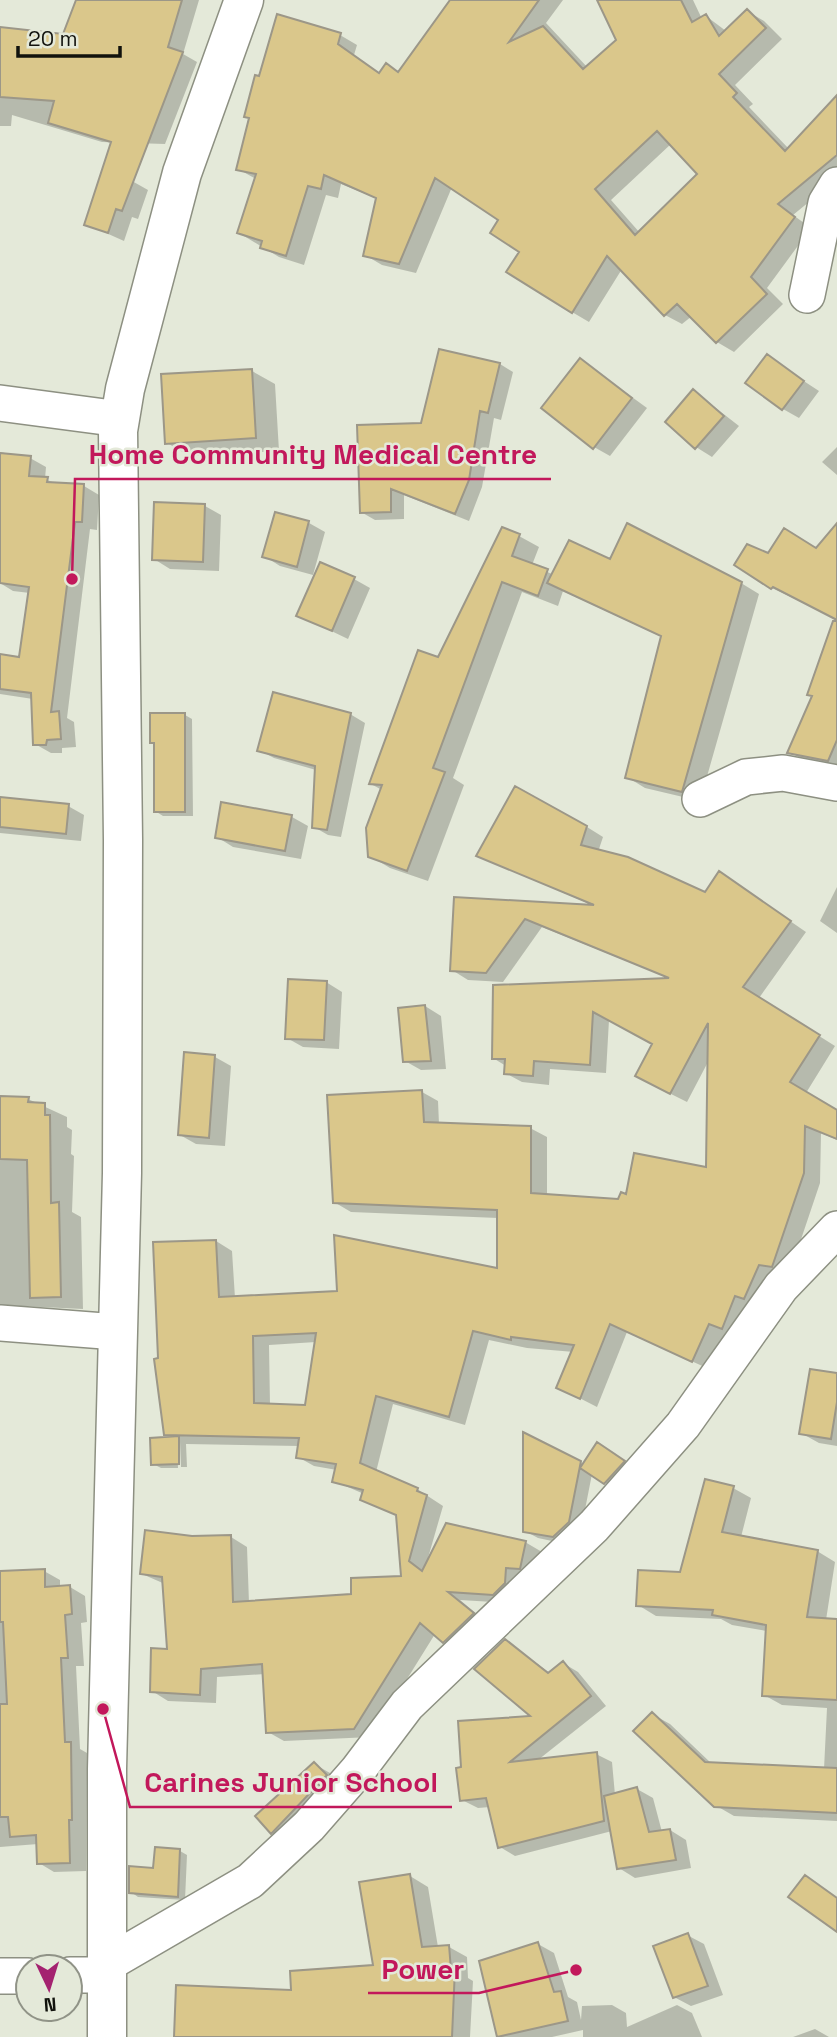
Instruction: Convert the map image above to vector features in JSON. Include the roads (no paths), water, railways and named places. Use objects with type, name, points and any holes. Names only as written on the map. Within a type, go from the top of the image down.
[{"type":"street","points":[[107,2037],[95,1971],[107,1769],[117,1332],[123,868],[120,419],[125,389],[183,173],[244,0]]},
{"type":"street","points":[[807,295],[826,203],[837,185]]},
{"type":"street","points":[[0,402],[120,419]]},
{"type":"street","points":[[700,799],[746,777],[771,774],[783,773],[837,783]]},
{"type":"street","points":[[95,1971],[250,1881],[309,1826],[358,1770],[407,1705],[594,1526],[665,1445],[712,1385],[781,1287],[832,1242]]},
{"type":"street","points":[[0,1323],[117,1332]]},
{"type":"place","name":"Home Community Medical Centre","points":[[72,579]]},
{"type":"place","name":"Carines Junior School","points":[[103,1709]]},
{"type":"place","name":"Power","points":[[576,1970]]}]
